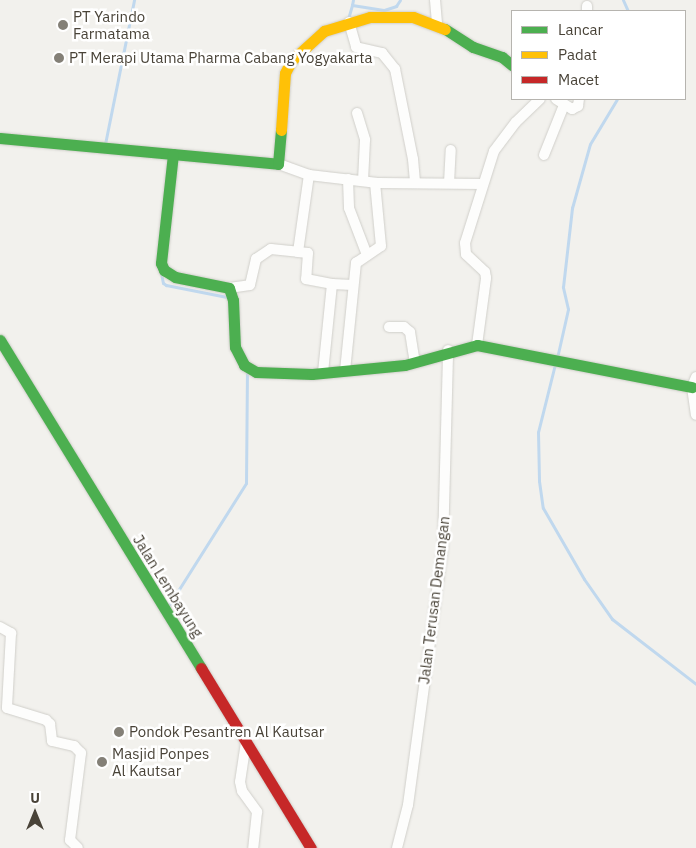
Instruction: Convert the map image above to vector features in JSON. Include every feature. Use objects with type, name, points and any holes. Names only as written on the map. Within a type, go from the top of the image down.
[{"type":"street","points":[[435,0],[437,23]]},
{"type":"street","points":[[278,164],[285,73],[307,44],[324,31],[349,22],[394,16],[437,23],[473,47],[502,57],[511,64]]},
{"type":"street","points":[[349,22],[356,47],[382,53],[395,69],[413,159],[415,183]]},
{"type":"street","points":[[477,344],[486,278],[485,272],[472,260],[465,248],[494,151],[539,100]]},
{"type":"street","points":[[544,155],[560,102],[575,108],[579,100]]},
{"type":"street","points":[[357,113],[365,140],[363,181]]},
{"type":"street","points":[[0,138],[278,164],[309,175],[348,178],[375,183],[484,184]]},
{"type":"street","points":[[449,183],[451,150]]},
{"type":"street","points":[[173,154],[161,263],[164,270],[175,277],[229,288],[250,286],[256,259],[271,249],[308,253],[306,279],[332,284],[353,285]]},
{"type":"street","points":[[298,252],[309,175]]},
{"type":"street","points":[[348,178],[349,208],[367,255]]},
{"type":"street","points":[[345,371],[356,263],[381,246],[375,183]]},
{"type":"street","points":[[323,373],[332,284]]},
{"type":"street","points":[[229,288],[233,300],[235,347],[244,365],[256,372],[323,373],[345,371],[415,362],[448,350],[477,344],[547,356],[584,366],[694,382],[696,415]]},
{"type":"street","points":[[389,327],[404,327],[410,332],[415,362]]},
{"type":"street","name":"Jalan Lembayung","points":[[0,340],[311,848]]},
{"type":"street","name":"Jalan Terusan Demangan","points":[[397,848],[408,805],[443,546],[448,350]]},
{"type":"street","points":[[0,628],[10,630],[11,636],[6,708],[46,720],[52,728],[52,741],[74,746],[81,753],[70,840],[78,848]]},
{"type":"street","points":[[246,742],[240,782],[258,817],[253,848]]},
{"type":"waterway","points":[[105,144],[134,0]]},
{"type":"waterway","points":[[352,5],[353,0]]},
{"type":"waterway","points":[[348,19],[352,5],[384,10],[396,6],[400,0]]},
{"type":"waterway","points":[[623,0],[628,10]]},
{"type":"waterway","points":[[557,358],[568,309],[563,287],[572,208],[590,144],[616,100]]},
{"type":"waterway","points":[[161,273],[163,283],[166,285],[227,297]]},
{"type":"waterway","points":[[555,364],[538,432],[539,481],[543,508],[584,579],[612,619],[696,684]]},
{"type":"waterway","points":[[169,605],[246,483],[247,372]]},
{"type":"traffic: fast","points":[[445,29],[473,47],[502,57],[511,64]]},
{"type":"traffic: fast","points":[[0,138],[278,164],[281,130]]},
{"type":"traffic: fast","points":[[173,154],[161,263],[164,270],[175,277],[229,288],[233,300],[235,347],[244,365],[256,372],[312,374],[405,365],[477,345],[692,387]]},
{"type":"traffic: fast","points":[[0,340],[201,668]]},
{"type":"traffic: slow","points":[[281,130],[285,73],[291,61],[324,31],[370,17],[413,17],[445,29]]},
{"type":"traffic: jam","points":[[201,668],[311,848]]},
{"type":"place","name":"PT Yarindo Farmatama","points":[[63,25]]},
{"type":"place","name":"PT Merapi Utama Pharma Cabang Yogyakarta","points":[[59,58]]},
{"type":"place","name":"Pondok Pesantren Al Kautsar","points":[[119,732]]},
{"type":"place","name":"Masjid Ponpes Al Kautsar","points":[[102,762]]}]
